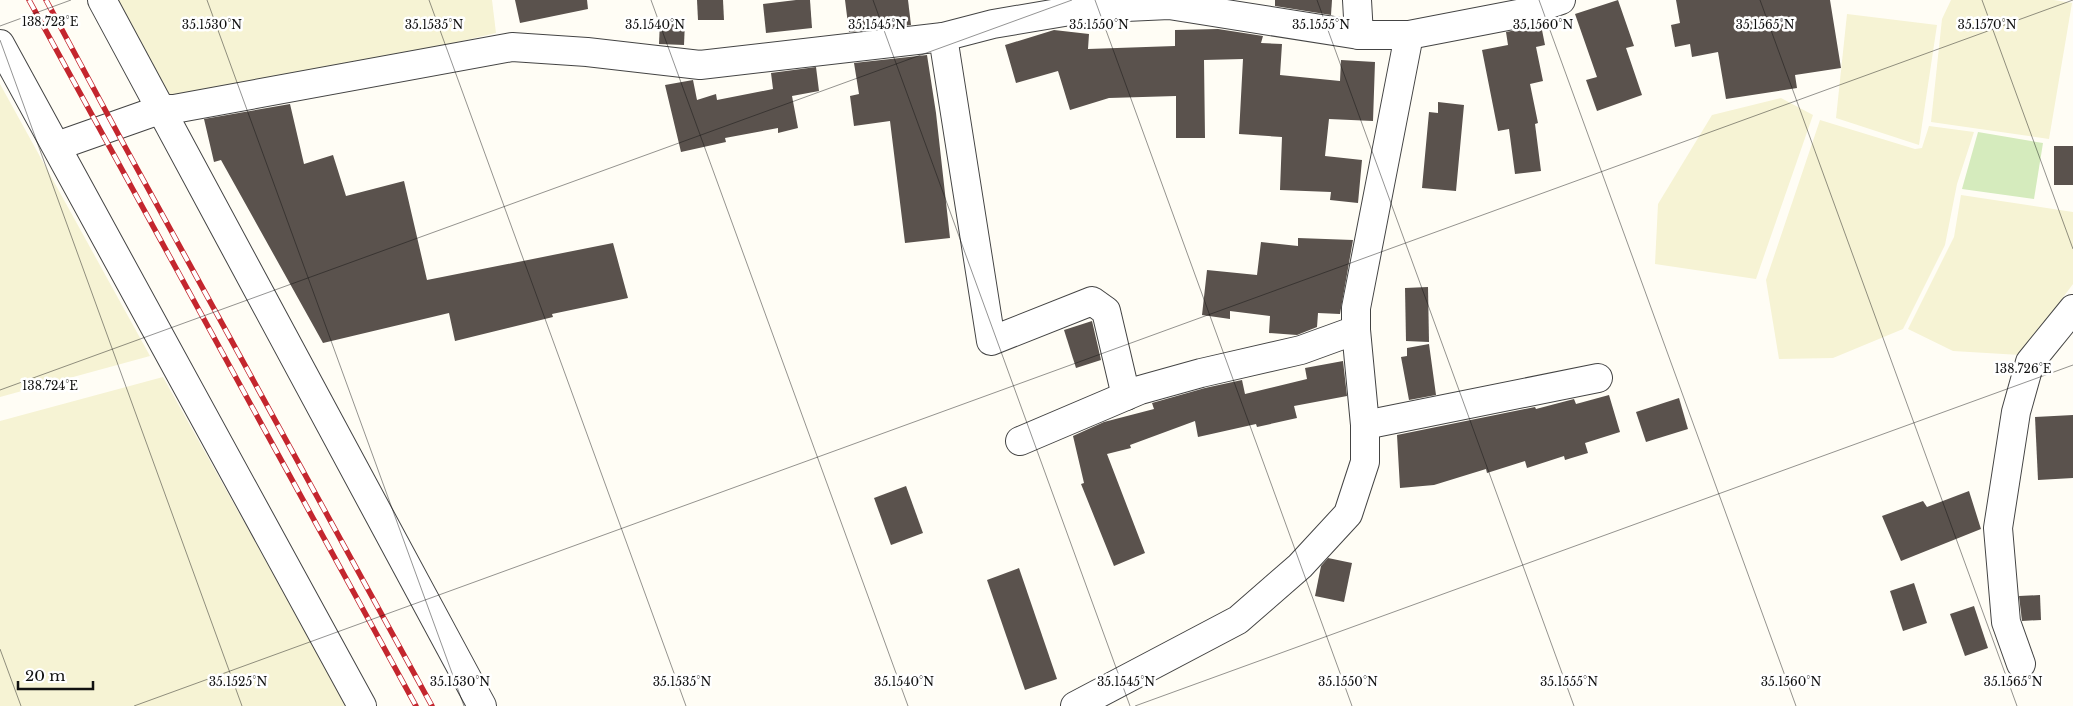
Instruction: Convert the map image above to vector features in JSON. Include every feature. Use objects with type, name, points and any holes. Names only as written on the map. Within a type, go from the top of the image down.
[{"type":"street","points":[[102,0],[482,706]]},
{"type":"street","points":[[1357,0],[1359,35]]},
{"type":"street","points":[[57,146],[162,109],[174,109],[512,47],[587,52],[700,65],[943,37],[993,24],[1082,9],[1169,5],[1359,35],[1409,35],[1523,13],[1562,0]]},
{"type":"street","points":[[1075,706],[1238,620],[1300,566],[1348,514],[1365,462],[1365,425],[1356,330],[1356,308],[1409,35]]},
{"type":"street","points":[[943,37],[991,342],[1092,301],[1106,311],[1126,396]]},
{"type":"street","points":[[0,44],[362,706]]},
{"type":"street","points":[[2021,664],[2006,622],[1998,528],[2016,412],[2030,362],[2073,309]]},
{"type":"street","points":[[1020,441],[1140,390],[1201,373],[1301,350],[1356,330]]},
{"type":"street","points":[[1365,425],[1598,378]]},
{"type":"shaded area","points":[[117,0],[492,0],[496,33],[174,109]]},
{"type":"shaded area","points":[[1951,0],[2054,0],[2072,3],[2049,139],[1931,122],[1942,19]]},
{"type":"shaded area","points":[[1847,14],[1937,25],[1919,145],[1836,118]]},
{"type":"shaded area","points":[[0,84],[150,356],[0,397]]},
{"type":"shaded area","points":[[1781,98],[1813,115],[1756,279],[1655,264],[1658,204],[1712,115]]},
{"type":"shaded area","points":[[1820,120],[1915,149],[1922,148],[1929,126],[1974,132],[1957,184],[1945,245],[1903,329],[1833,358],[1779,359],[1766,280]]},
{"type":"shaded area","points":[[1961,195],[2073,212],[2073,284],[2020,355],[1953,351],[1908,329],[1954,237]]},
{"type":"shaded area","points":[[163,377],[347,706],[0,706],[0,421]]},
{"type":"green space","points":[[1978,132],[2043,143],[2034,199],[1962,189]]},
{"type":"building","points":[[515,0],[587,0],[588,9],[520,23]]},
{"type":"building","points":[[697,0],[723,0],[724,20],[698,20]]},
{"type":"building","points":[[810,0],[812,28],[766,33],[763,4]]},
{"type":"building","points":[[845,0],[908,0],[911,25],[849,32]]},
{"type":"building","points":[[1275,0],[1332,0],[1331,15],[1275,6]]},
{"type":"building","points":[[1618,0],[1634,46],[1626,48],[1642,95],[1597,111],[1586,80],[1597,77],[1575,14]]},
{"type":"building","points":[[1676,0],[1830,0],[1841,68],[1795,75],[1797,88],[1726,99],[1718,52],[1692,57],[1690,44],[1675,47],[1671,25],[1680,23]]},
{"type":"building","points":[[660,21],[685,21],[684,45],[659,44]]},
{"type":"building","points":[[1541,25],[1545,45],[1536,47],[1543,81],[1530,84],[1538,123],[1535,124],[1541,171],[1515,174],[1509,129],[1498,131],[1482,50],[1508,45],[1506,32]]},
{"type":"building","points":[[1218,29],[1263,36],[1261,43],[1282,44],[1280,75],[1340,81],[1341,60],[1375,62],[1373,121],[1329,119],[1325,156],[1362,160],[1358,203],[1330,200],[1331,192],[1280,190],[1282,137],[1239,134],[1243,59],[1204,60],[1205,138],[1176,138],[1176,96],[1109,98],[1070,110],[1058,71],[1016,83],[1005,45],[1054,30],[1089,34],[1088,49],[1175,46],[1175,30]]},
{"type":"building","points":[[927,55],[936,113],[950,238],[905,243],[890,121],[854,126],[850,96],[859,94],[854,63]]},
{"type":"building","points":[[816,67],[819,91],[792,96],[798,128],[778,133],[778,128],[725,138],[726,142],[681,152],[665,85],[693,80],[697,100],[716,94],[717,100],[773,89],[771,73]]},
{"type":"building","points":[[1438,102],[1464,105],[1456,191],[1422,188],[1429,112],[1438,113]]},
{"type":"building","points":[[290,104],[304,164],[333,155],[346,196],[404,181],[427,280],[613,243],[628,298],[552,314],[553,317],[455,341],[449,313],[323,343],[221,160],[214,162],[204,119]]},
{"type":"building","points":[[2054,146],[2073,146],[2073,185],[2054,185]]},
{"type":"building","points":[[1298,238],[1353,240],[1340,314],[1318,313],[1317,327],[1297,335],[1269,333],[1270,316],[1230,311],[1230,319],[1202,315],[1207,270],[1257,275],[1261,242],[1298,246]]},
{"type":"building","points":[[1428,287],[1429,342],[1406,341],[1405,288]]},
{"type":"building","points":[[1092,321],[1101,360],[1076,368],[1064,330]]},
{"type":"building","points":[[1429,344],[1436,395],[1409,400],[1401,357],[1407,356],[1407,348]]},
{"type":"building","points":[[1343,361],[1347,396],[1294,406],[1297,418],[1257,427],[1256,424],[1198,437],[1195,421],[1130,445],[1131,448],[1107,454],[1145,553],[1114,566],[1081,484],[1084,483],[1073,436],[1104,422],[1154,409],[1152,403],[1205,388],[1242,380],[1245,394],[1307,379],[1305,368]]},
{"type":"building","points":[[1609,395],[1620,432],[1585,443],[1588,453],[1565,460],[1564,456],[1527,468],[1525,461],[1487,473],[1486,469],[1434,485],[1400,488],[1397,435],[1535,407],[1536,409],[1574,399],[1576,404]]},
{"type":"building","points":[[1679,398],[1688,429],[1646,442],[1636,412]]},
{"type":"building","points":[[2073,415],[2073,478],[2038,480],[2035,417]]},
{"type":"building","points":[[906,486],[923,533],[891,545],[874,498]]},
{"type":"building","points":[[1969,491],[1981,529],[1901,561],[1882,516],[1923,501],[1927,507]]},
{"type":"building","points":[[1328,558],[1352,563],[1344,602],[1315,596],[1321,566]]},
{"type":"building","points":[[1019,568],[1057,679],[1025,690],[987,580]]},
{"type":"building","points":[[1914,583],[1927,623],[1903,631],[1890,591]]},
{"type":"building","points":[[2040,595],[2041,620],[2022,621],[2019,596]]},
{"type":"building","points":[[1974,606],[1988,648],[1965,656],[1950,614]]},
{"type":"railway","points":[[29,0],[416,706]]},
{"type":"railway","points":[[46,0],[432,706]]}]
